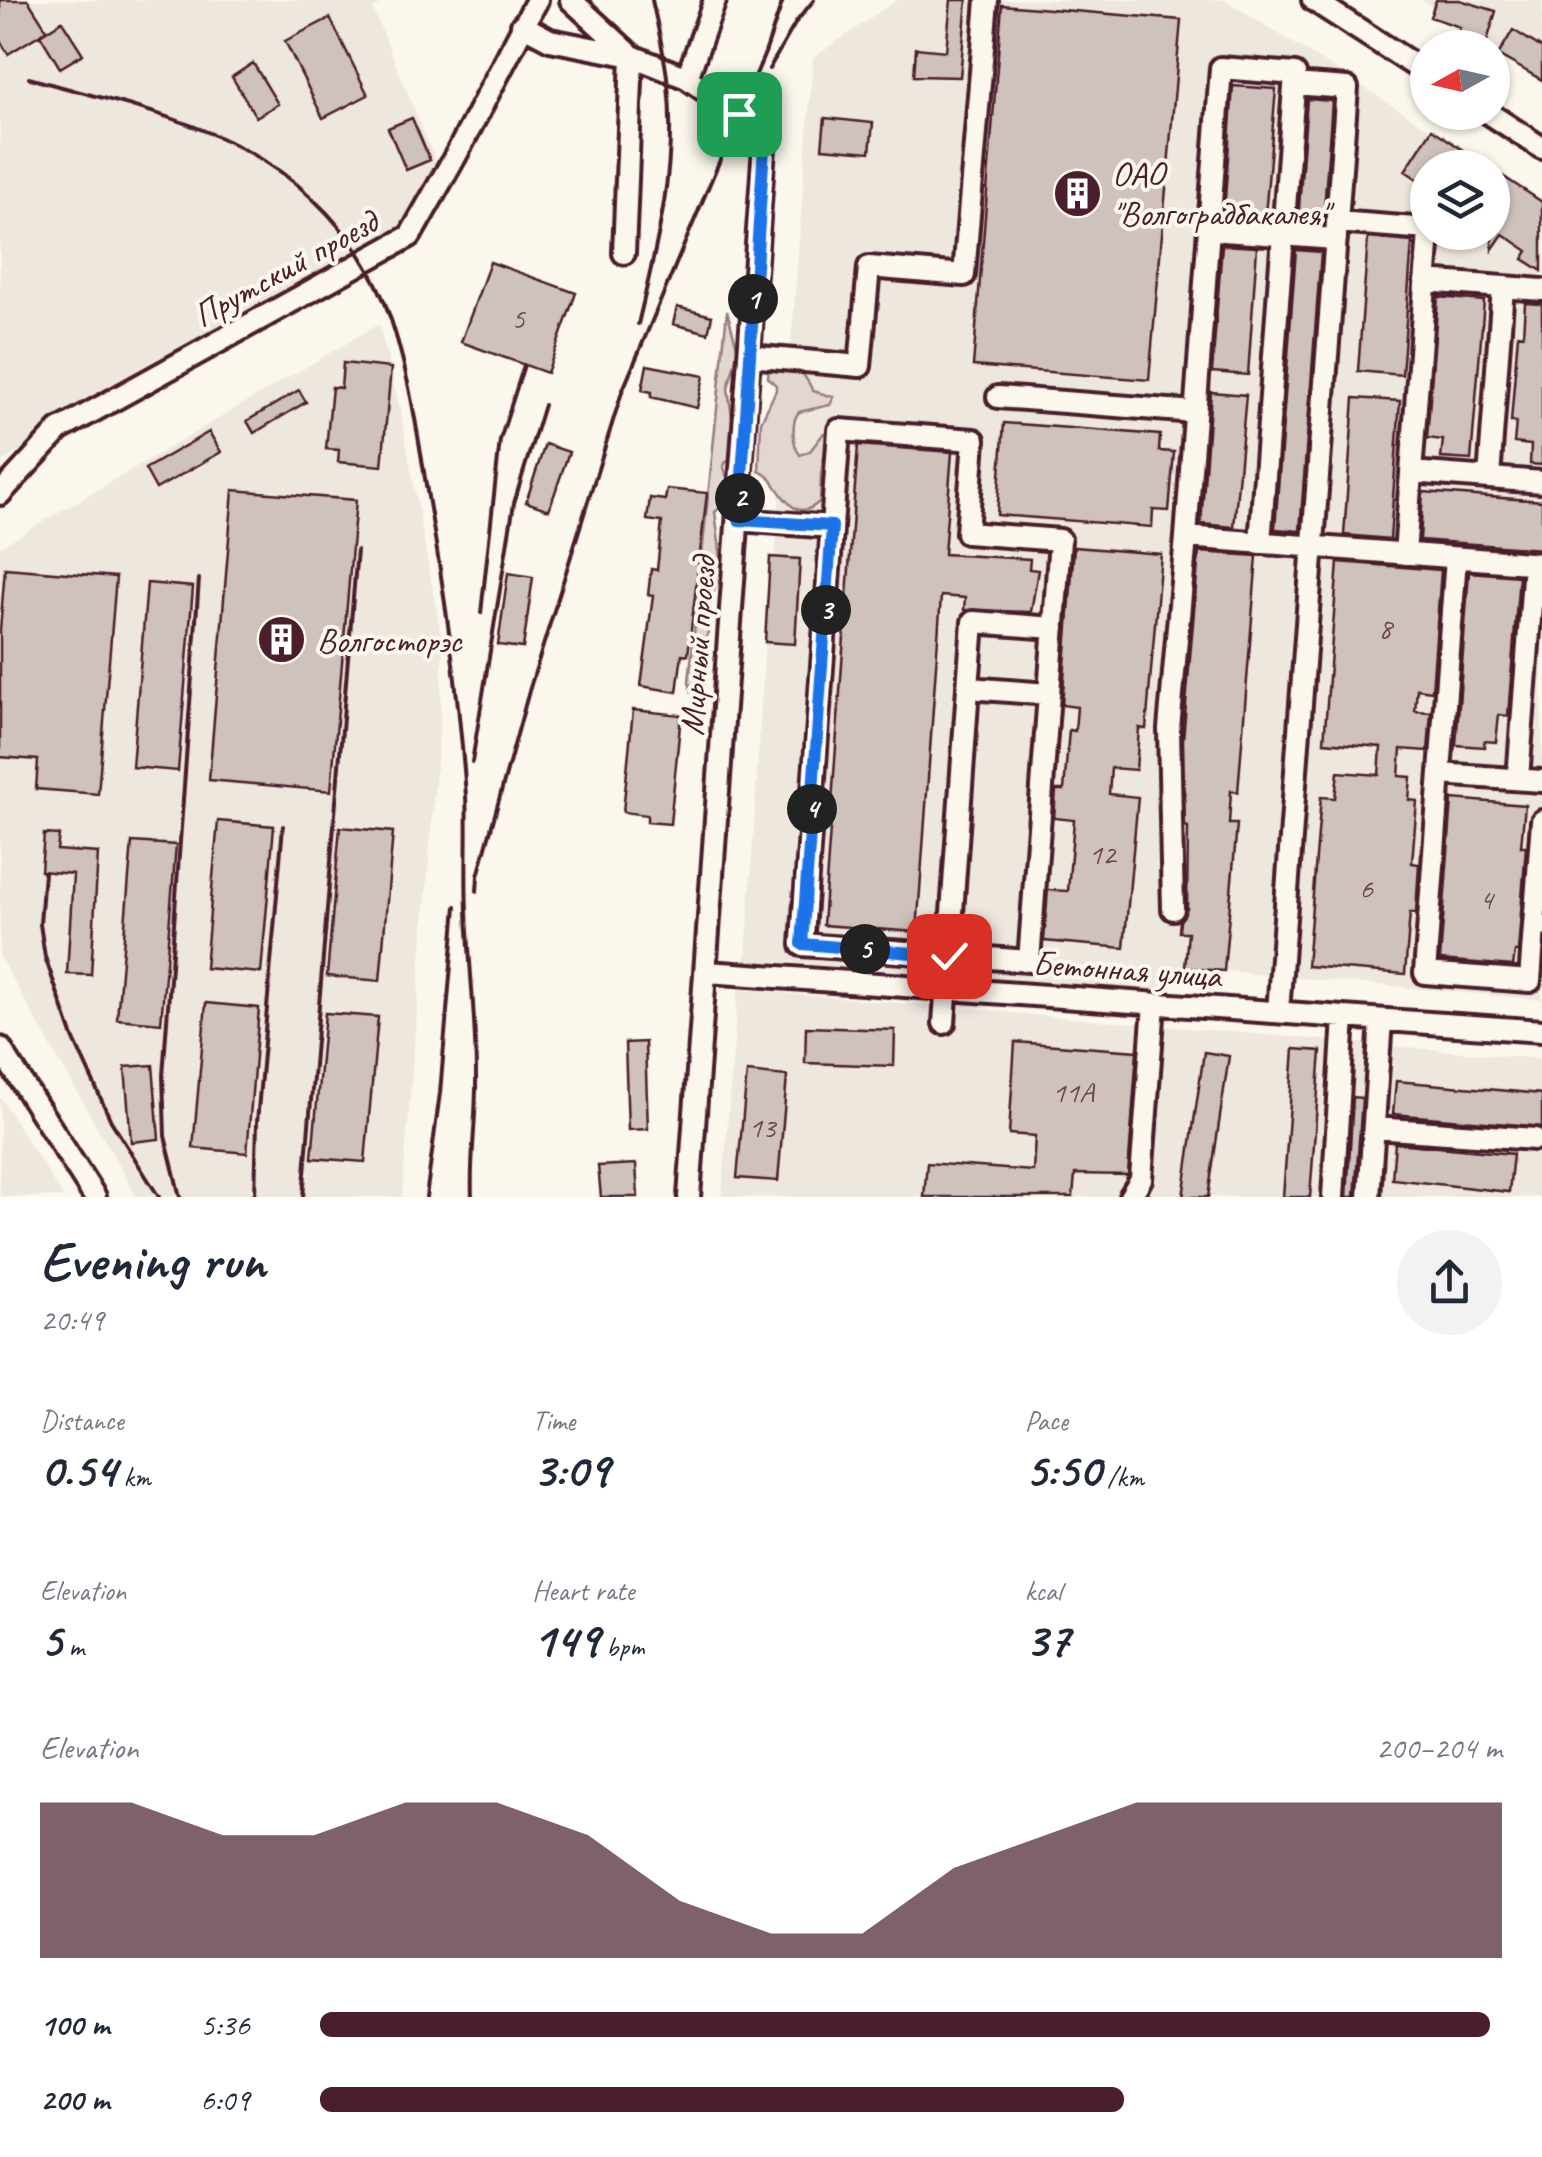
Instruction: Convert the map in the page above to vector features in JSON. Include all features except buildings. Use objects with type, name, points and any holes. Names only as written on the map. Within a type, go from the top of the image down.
[{"type":"street","name":"Прутский проезд","points":[[0,494],[59,430],[410,236],[536,0]]},
{"type":"street","points":[[571,0],[632,56],[624,253]]},
{"type":"street","points":[[687,78],[715,0]]},
{"type":"street","points":[[749,356],[860,366],[869,267],[964,275],[987,0]]},
{"type":"street","points":[[1314,0],[1410,62]]},
{"type":"street","points":[[522,25],[550,40],[632,56]]},
{"type":"street","name":"Мирный проезд","points":[[632,56],[687,78],[765,133],[689,1197]]},
{"type":"street","points":[[1173,909],[1169,728],[1221,68],[1295,74],[1260,543]]},
{"type":"street","points":[[1278,1012],[1347,88],[1294,84]]},
{"type":"street","points":[[1510,127],[1542,148]]},
{"type":"street","points":[[1209,230],[1283,235],[1410,231]]},
{"type":"street","points":[[1405,554],[1427,250]]},
{"type":"street","points":[[1425,282],[1542,290]]},
{"type":"street","points":[[1489,478],[1503,287]]},
{"type":"street","points":[[998,397],[1195,412]]},
{"type":"street","points":[[839,430],[974,440],[967,533],[1060,540],[1054,628],[1030,961],[802,944],[839,430]]},
{"type":"street","points":[[1411,472],[1542,482]]},
{"type":"street","points":[[739,520],[832,526]]},
{"type":"street","points":[[1186,538],[1538,564],[1518,780]]},
{"type":"street","points":[[1456,558],[1425,973],[1530,981],[1538,926],[1542,813]]},
{"type":"street","points":[[944,1023],[973,622],[1054,628]]},
{"type":"street","points":[[968,688],[1049,694]]},
{"type":"street","points":[[1440,774],[1542,781]]},
{"type":"street","name":"Бетонная улица","points":[[707,972],[1542,1031]]},
{"type":"street","points":[[1130,1197],[1141,1178],[1154,1004]]},
{"type":"street","points":[[1333,1197],[1344,1017]]},
{"type":"street","points":[[1370,1197],[1381,1020]]},
{"type":"street","points":[[0,1048],[95,1197]]},
{"type":"street","points":[[1374,1128],[1536,1138]]},
{"type":"shaded area","points":[[0,0],[387,0],[373,9],[438,167],[404,223],[0,463]]},
{"type":"shaded area","points":[[897,0],[1225,0],[1410,117],[1410,130],[1431,130],[1463,150],[1410,150],[1410,250],[1510,250],[1510,180],[1542,202],[1542,1000],[1169,966],[1165,991],[746,960],[770,557],[775,556],[813,58]]},
{"type":"shaded area","points":[[1422,0],[1542,0],[1542,79],[1510,58],[1510,30],[1468,30]]},
{"type":"shaded area","points":[[727,311],[738,351],[728,388],[735,439],[733,458],[724,467],[732,495],[731,510],[722,506],[715,512],[723,573],[707,603],[711,621],[703,649],[705,683],[696,694],[689,682]]},
{"type":"shaded area","points":[[379,324],[401,414],[443,647],[402,1197],[137,1197],[0,957],[0,547]]},
{"type":"shaded area","points":[[769,367],[797,369],[813,391],[834,397],[830,405],[799,412],[795,421],[794,439],[800,455],[810,451],[824,433],[828,436],[820,501],[804,510],[792,506],[771,479],[759,471],[761,422],[776,390],[768,378]]},
{"type":"shaded area","points":[[738,989],[1542,1059],[1542,1197],[722,1197]]},
{"type":"shaded area","points":[[0,1097],[63,1197],[0,1197]]},
{"type":"railway","points":[[638,324],[658,235],[670,145],[667,74],[652,0]]},
{"type":"railway","points":[[477,891],[529,691],[622,392],[765,53],[783,0]]},
{"type":"railway","points":[[769,69],[796,22],[814,0]]},
{"type":"railway","points":[[29,78],[179,121],[250,152],[282,173],[334,221],[363,260],[385,303],[417,427],[460,722],[476,1055],[472,1197]]},
{"type":"railway","points":[[481,613],[500,440],[524,365]]},
{"type":"railway","points":[[472,762],[514,503],[544,405]]},
{"type":"railway","points":[[303,1197],[357,550]]},
{"type":"railway","points":[[180,1197],[165,1136],[163,1076],[199,579]]},
{"type":"railway","points":[[255,1197],[257,1122],[283,826]]},
{"type":"railway","points":[[44,873],[40,924],[45,957],[72,1035],[111,1121],[159,1197]]},
{"type":"railway","points":[[426,1197],[440,1093],[456,906]]},
{"type":"place","name":"ОАО \"Волгоградбакалея\"","points":[[1077,193]]},
{"type":"place","name":"Волгосторэс","points":[[282,640]]},
{"type":"route","points":[[739,114],[765,133],[739,520],[832,526],[802,944],[949,956]]}]
